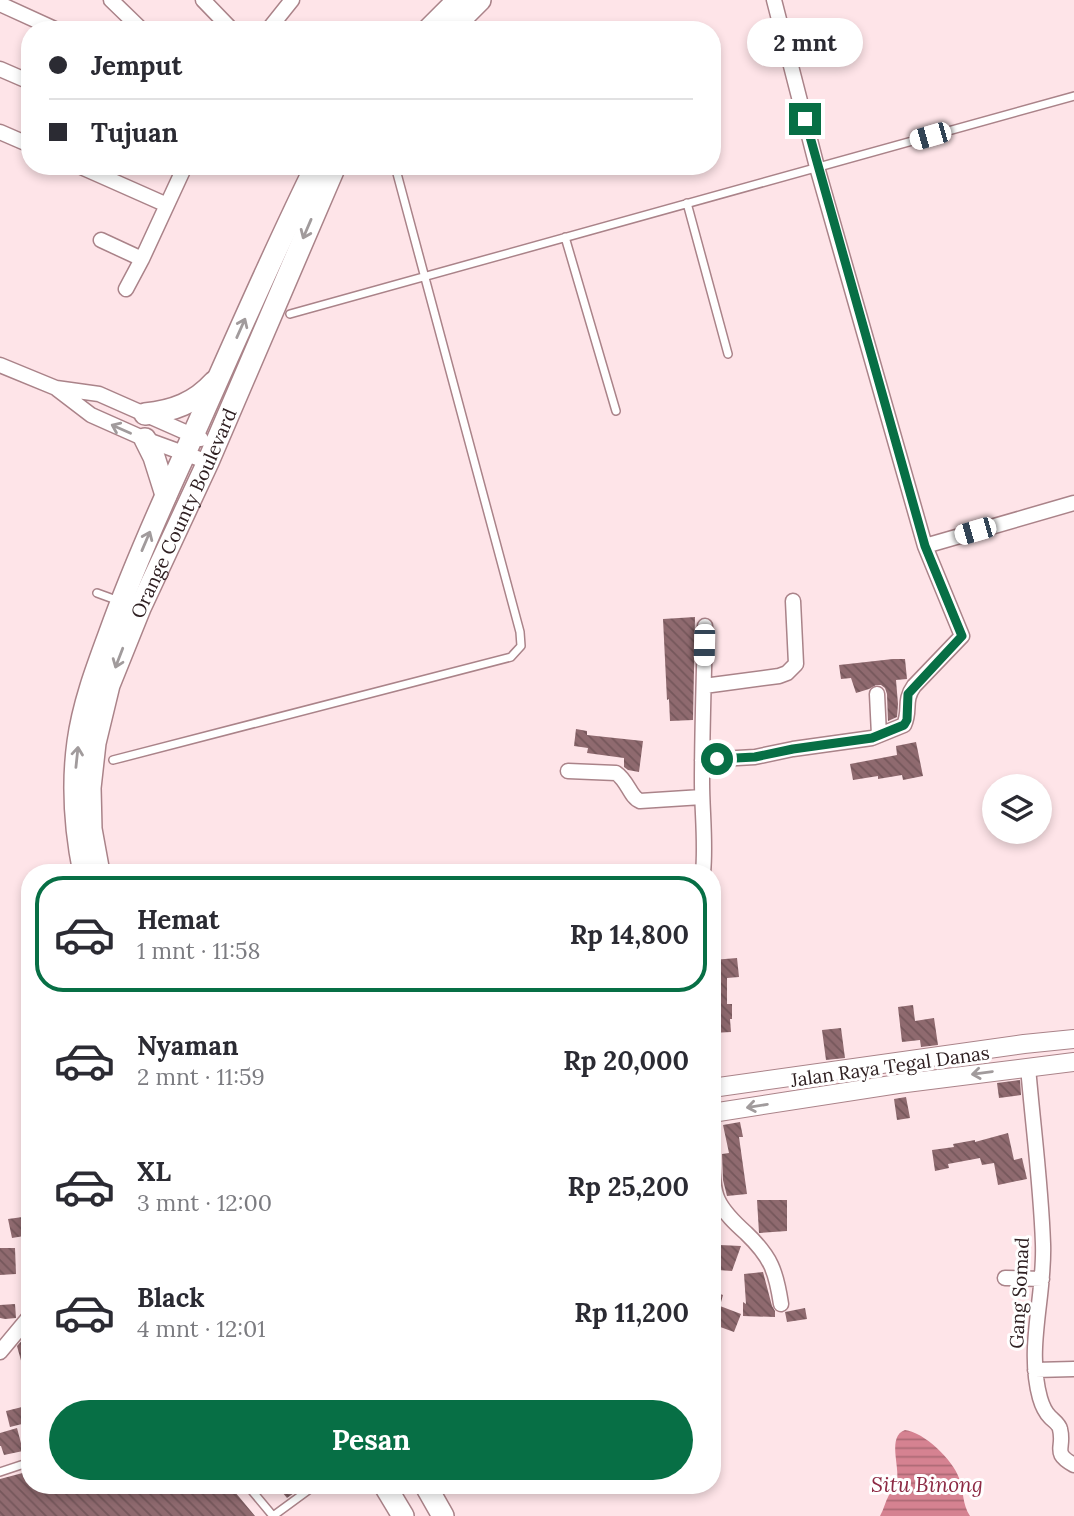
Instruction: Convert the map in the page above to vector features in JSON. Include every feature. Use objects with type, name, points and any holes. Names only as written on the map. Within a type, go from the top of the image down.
[{"type":"main road","points":[[437,21],[458,0]]},
{"type":"main road","points":[[459,21],[480,0]]},
{"type":"main road","name":"Orange County Boulevard","points":[[97,864],[91,830],[90,788],[95,743],[109,685],[121,653],[130,605],[166,495],[312,175]]},
{"type":"main road","name":"Orange County Boulevard","points":[[82,864],[74,800],[75,770],[78,741],[91,684],[130,605],[212,453],[331,175]]},
{"type":"main road","points":[[145,414],[188,404],[206,391],[220,375]]},
{"type":"main road","points":[[145,439],[161,475],[166,495]]},
{"type":"main road","points":[[390,1494],[403,1516]]},
{"type":"main road","points":[[431,1494],[443,1516]]},
{"type":"street","points":[[111,0],[133,21]]},
{"type":"street","points":[[203,0],[223,21]]},
{"type":"street","points":[[275,21],[292,0]]},
{"type":"street","points":[[702,760],[755,757],[838,744],[879,736],[904,725],[907,720],[908,694],[962,636],[925,546],[817,167],[774,0]]},
{"type":"street","points":[[0,4],[37,21]]},
{"type":"street","points":[[0,69],[21,78]]},
{"type":"street","points":[[0,132],[21,141]]},
{"type":"street","points":[[99,175],[167,205]]},
{"type":"street","points":[[126,289],[181,175]]},
{"type":"street","points":[[101,240],[142,259]]},
{"type":"street","points":[[0,365],[56,388],[99,394],[145,414],[188,444]]},
{"type":"street","points":[[56,388],[90,415],[145,439],[188,444],[212,453]]},
{"type":"street","points":[[925,546],[1074,503]]},
{"type":"street","points":[[704,686],[779,676],[792,670],[796,664],[793,601]]},
{"type":"street","points":[[703,864],[705,626]]},
{"type":"street","points":[[877,694],[879,736]]},
{"type":"street","points":[[568,771],[616,773],[627,784],[634,799],[640,801],[702,797]]},
{"type":"street","name":"Jalan Raya Tegal Danas","points":[[721,1087],[1074,1039]]},
{"type":"street","name":"Jalan Raya Tegal Danas","points":[[721,1112],[898,1084],[1074,1062]]},
{"type":"street","points":[[895,1063],[898,1084]]},
{"type":"street","name":"Gang Somad","points":[[1028,1067],[1043,1245],[1034,1344],[1035,1370],[1040,1399],[1060,1431],[1063,1459],[1074,1465]]},
{"type":"street","points":[[721,1204],[770,1261],[778,1282],[781,1304]]},
{"type":"street","points":[[1004,1278],[1042,1279]]},
{"type":"street","points":[[3,1344],[21,1329]]},
{"type":"street","points":[[1035,1370],[1074,1369]]},
{"type":"lane","points":[[290,314],[1074,96]]},
{"type":"lane","points":[[113,760],[511,657],[521,646],[520,632],[397,175]]},
{"type":"lane","points":[[687,204],[728,354]]},
{"type":"lane","points":[[565,237],[616,411]]},
{"type":"lane","points":[[97,593],[130,605]]},
{"type":"lane","points":[[0,1472],[21,1465]]},
{"type":"lane","points":[[255,1494],[273,1516],[303,1494]]},
{"type":"water","name":"Situ Binong","points":[[905,1430],[929,1441],[951,1463],[959,1478],[970,1516],[880,1516],[896,1483],[895,1445],[900,1433]]},
{"type":"building","points":[[695,617],[693,720],[670,721],[663,619]]},
{"type":"building","points":[[905,659],[907,679],[896,680],[897,717],[888,721],[885,688],[876,685],[856,693],[851,678],[841,679],[839,665]]},
{"type":"building","points":[[576,729],[587,731],[587,735],[643,741],[639,772],[624,767],[624,758],[587,753],[588,748],[574,746]]},
{"type":"building","points":[[916,742],[923,776],[903,780],[902,775],[853,780],[850,764],[897,755],[896,746]]},
{"type":"building","points":[[737,958],[739,977],[727,978],[727,1004],[732,1004],[731,1032],[721,1033],[721,959]]},
{"type":"building","points":[[913,1005],[915,1021],[934,1018],[938,1045],[921,1047],[920,1040],[902,1042],[898,1007]]},
{"type":"building","points":[[841,1028],[845,1058],[826,1060],[822,1030]]},
{"type":"building","points":[[1020,1080],[1021,1095],[999,1098],[997,1083]]},
{"type":"building","points":[[906,1097],[910,1118],[897,1120],[894,1099]]},
{"type":"building","points":[[740,1122],[743,1137],[739,1137],[747,1194],[727,1196],[722,1154],[729,1153],[723,1125]]},
{"type":"building","points":[[1008,1133],[1014,1160],[1022,1158],[1027,1179],[998,1185],[994,1163],[982,1165],[980,1158],[948,1164],[949,1168],[935,1171],[932,1150]]},
{"type":"building","points":[[757,1200],[787,1200],[787,1231],[759,1233]]},
{"type":"building","points":[[21,1217],[21,1236],[12,1238],[8,1219]]},
{"type":"building","points":[[721,1245],[741,1246],[732,1271],[721,1270]]},
{"type":"building","points":[[0,1248],[15,1248],[16,1274],[0,1275]]},
{"type":"building","points":[[763,1272],[775,1317],[743,1316],[743,1302],[746,1304],[744,1274]]},
{"type":"building","points":[[15,1304],[16,1318],[0,1318],[0,1305]]},
{"type":"building","points":[[721,1306],[741,1314],[734,1332],[721,1327]]},
{"type":"building","points":[[805,1308],[807,1319],[787,1322],[785,1312]]},
{"type":"building","points":[[21,1342],[21,1361],[17,1346]]},
{"type":"building","points":[[21,1407],[21,1424],[10,1427],[6,1411]]},
{"type":"building","points":[[17,1428],[21,1451],[4,1455],[0,1446],[0,1433]]},
{"type":"building","points":[[21,1473],[21,1494],[237,1494],[255,1516],[0,1516],[0,1479]]},
{"type":"route","points":[[717,759],[755,757],[872,738],[904,725],[907,720],[908,694],[962,636],[925,546],[805,119]]}]
